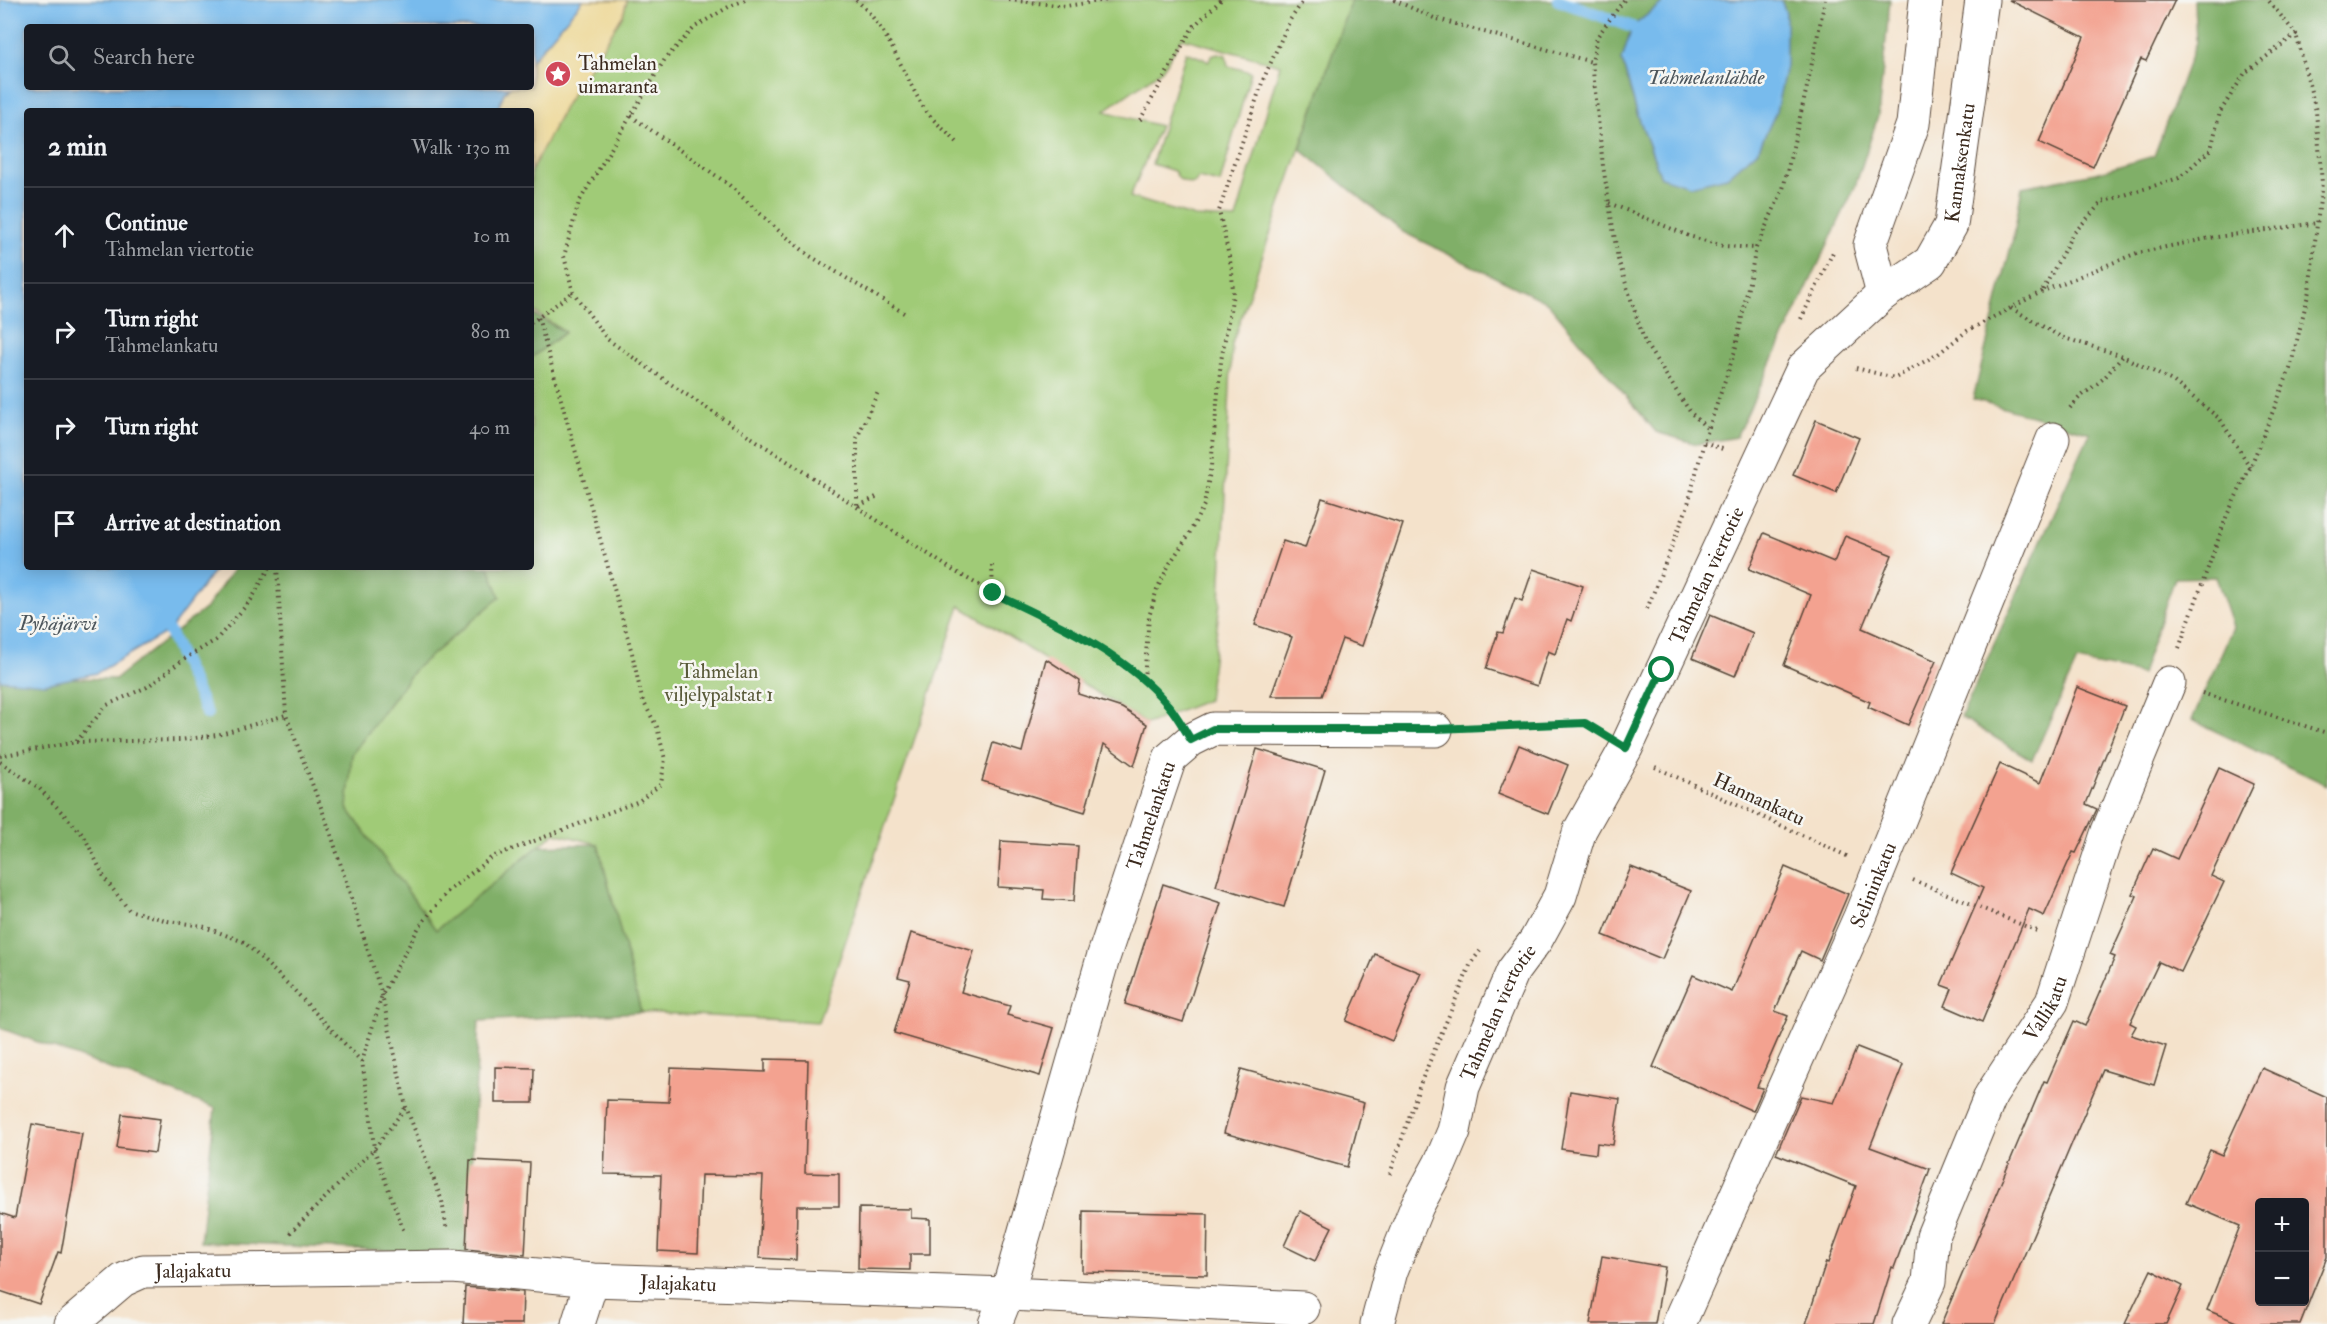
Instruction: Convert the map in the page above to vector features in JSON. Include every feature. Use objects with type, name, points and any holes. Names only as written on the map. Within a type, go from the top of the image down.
[{"type":"street","points":[[1883,294],[1870,245],[1914,124],[1926,0]]},
{"type":"street","name":"Kannaksenkatu","points":[[1883,294],[1930,262],[1951,225],[1982,0]]},
{"type":"street","name":"Tahmelan viertotie","points":[[1377,1324],[1391,1271],[1417,1206],[1440,1164],[1454,1131],[1462,1087],[1513,971],[1536,940],[1560,896],[1580,830],[1626,748],[1803,368],[1883,294]]},
{"type":"street","name":"Selininkatu","points":[[1679,1324],[1856,927],[2053,439]]},
{"type":"street","name":"Vallikatu","points":[[1909,1324],[1929,1282],[1933,1236],[1991,1095],[2052,1002],[2108,831],[2169,683]]},
{"type":"street","name":"Tahmelankatu","points":[[995,1324],[1007,1294],[1103,958],[1170,758],[1191,740],[1213,729],[1436,729]]},
{"type":"street","name":"Jalajakatu","points":[[71,1324],[123,1280],[143,1271],[453,1268],[592,1280],[1007,1294],[1303,1308]]},
{"type":"street","points":[[578,1324],[592,1280]]},
{"type":"path","points":[[745,0],[730,6],[695,27],[665,59],[579,202],[564,256],[573,292],[607,339],[678,389],[954,571],[993,593],[1082,636],[1144,680],[1169,706],[1191,740]]},
{"type":"path","points":[[856,0],[863,6],[890,44],[922,105],[958,144]]},
{"type":"path","points":[[1009,0],[1066,6],[1107,0]]},
{"type":"path","points":[[1140,120],[1172,59],[1193,27],[1221,0]]},
{"type":"path","points":[[1144,680],[1149,617],[1157,589],[1204,505],[1211,466],[1221,361],[1233,294],[1232,270],[1219,211],[1263,80],[1290,20],[1304,0]]},
{"type":"path","points":[[1394,0],[1434,18],[1592,62]]},
{"type":"path","points":[[1624,0],[1597,37],[1592,62],[1618,259],[1645,344],[1691,413],[1709,430]]},
{"type":"path","points":[[1643,620],[1687,508],[1704,442],[1735,351],[1756,248],[1783,189],[1825,0]]},
{"type":"path","points":[[2179,648],[2227,514],[2250,468],[2290,369],[2309,291],[2322,183],[2316,111],[2296,34],[2268,0]]},
{"type":"path","points":[[2043,291],[2072,235],[2102,202],[2179,178],[2211,149],[2220,112],[2245,73],[2296,34]]},
{"type":"path","points":[[631,116],[728,184],[810,256],[904,313]]},
{"type":"path","points":[[1609,203],[1689,236],[1723,246],[1756,248]]},
{"type":"path","points":[[1814,358],[1895,378],[1938,354],[1967,331],[2043,291],[2137,253],[2210,238],[2317,223]]},
{"type":"path","points":[[1800,320],[1835,246]]},
{"type":"path","points":[[534,320],[573,292]]},
{"type":"path","points":[[2011,308],[2061,336],[2123,356],[2174,382],[2220,419],[2250,468]]},
{"type":"path","points":[[418,1269],[374,1149],[362,1062],[382,994],[419,927],[448,891],[492,857],[639,801],[661,784],[664,759],[657,727],[642,699],[632,653],[538,317]]},
{"type":"path","points":[[2053,439],[2066,413],[2079,398],[2104,378],[2123,356]]},
{"type":"path","points":[[857,507],[857,438],[878,392]]},
{"type":"path","points":[[1704,442],[1715,446]]},
{"type":"path","points":[[857,507],[876,497]]},
{"type":"path","points":[[992,565],[993,593]]},
{"type":"path","points":[[76,742],[107,705],[147,687],[184,659],[216,640],[251,600],[268,570]]},
{"type":"path","points":[[277,570],[286,715],[330,831],[382,994],[406,1107],[442,1201],[453,1268]]},
{"type":"path","points":[[2169,683],[2327,733]]},
{"type":"path","points":[[0,756],[76,742],[180,740],[217,735],[286,715]]},
{"type":"path","points":[[1436,729],[1585,723],[1626,748]]},
{"type":"path","points":[[0,762],[39,788],[84,836],[105,879],[129,910],[168,921],[202,926],[244,942],[292,988],[362,1062]]},
{"type":"path","name":"Hannankatu","points":[[1662,771],[1843,854]]},
{"type":"path","points":[[1906,877],[2045,934]]},
{"type":"path","points":[[1389,1178],[1421,1082],[1471,963],[1485,944]]},
{"type":"path","points":[[253,1270],[374,1149],[406,1107]]},
{"type":"green space","name":"Tahmelan viljelypalstat 1","points":[[627,0],[1351,0],[1232,344],[1220,602],[1208,700],[1147,724],[960,606],[818,1022],[641,1012],[598,844],[555,833],[436,930],[347,808],[352,754],[415,669],[500,597],[490,570],[534,570],[534,356],[565,332],[534,311],[534,165],[566,104],[623,15]],"holes":[[[1182,38],[1280,65],[1236,219],[1195,217],[1130,197],[1160,126],[1104,111],[1162,70]]]},
{"type":"green space","points":[[1351,0],[1666,0],[1632,27],[1622,60],[1637,113],[1661,177],[1727,177],[1758,150],[1776,112],[1786,13],[1781,0],[1890,0],[1878,116],[1855,187],[1736,437],[1697,444],[1656,432],[1548,303],[1403,232],[1300,149]]},
{"type":"green space","points":[[2194,0],[2327,0],[2327,785],[2192,720],[2233,627],[2216,577],[2175,578],[2141,674],[2077,661],[2032,760],[1961,717],[2090,433],[1973,399],[2014,234],[2022,187],[2095,173],[2154,156],[2196,42]]},
{"type":"green space","points":[[1186,52],[1209,61],[1211,55],[1218,53],[1226,55],[1228,66],[1251,72],[1220,183],[1198,178],[1195,183],[1190,184],[1179,179],[1174,171],[1152,164]]},
{"type":"green space","points":[[534,315],[565,332],[534,356]]},
{"type":"green space","points":[[233,570],[490,570],[500,597],[415,669],[352,754],[347,808],[436,930],[539,846],[598,844],[641,1012],[479,1021],[467,1254],[200,1242],[215,1108],[0,1028],[0,677],[115,679],[206,608]]},
{"type":"sand","name":"Tahmelan uimaranta","points":[[583,0],[627,0],[623,15],[566,104],[534,165],[534,108],[498,108],[506,90],[534,90],[534,57]]},
{"type":"water","name":"Pyhäjärvi","points":[[0,0],[583,0],[534,57],[534,24],[24,24],[24,90],[506,90],[498,108],[24,108],[24,570],[215,570],[169,631],[97,673],[45,684],[0,680]]},
{"type":"water","name":"Tahmelanlähde","points":[[1666,0],[1781,0],[1786,13],[1786,66],[1776,112],[1758,150],[1727,177],[1690,186],[1661,177],[1637,113],[1622,60],[1632,27]]},
{"type":"building","points":[[2009,0],[2175,0],[2146,61],[2141,59],[2093,167],[2039,142],[2084,37]]},
{"type":"building","points":[[1816,420],[1859,438],[1836,493],[1793,475]]},
{"type":"building","points":[[1322,498],[1403,524],[1362,646],[1342,639],[1322,696],[1271,696],[1292,637],[1255,625],[1283,541],[1305,548]]},
{"type":"building","points":[[1764,533],[1834,562],[1845,536],[1892,555],[1862,628],[1936,661],[1908,725],[1868,707],[1870,702],[1784,665],[1811,595],[1749,569]]},
{"type":"building","points":[[1533,569],[1583,586],[1571,621],[1567,619],[1555,654],[1548,651],[1537,686],[1486,669],[1498,632],[1503,633],[1515,598],[1522,601]]},
{"type":"building","points":[[1710,615],[1753,633],[1735,676],[1692,658]]},
{"type":"building","points":[[1046,659],[1080,681],[1078,694],[1122,708],[1147,724],[1134,766],[1104,744],[1085,812],[982,781],[993,743],[1022,752]]},
{"type":"building","points":[[2077,687],[2125,706],[2086,804],[2097,809],[2076,853],[2073,852],[2044,916],[2029,909],[1982,1022],[1945,1006],[1952,989],[1941,985],[1983,888],[1951,873],[2000,764],[2040,783]]},
{"type":"building","points":[[1519,745],[1568,765],[1548,814],[1498,794]]},
{"type":"building","points":[[1257,749],[1325,770],[1284,907],[1216,886]]},
{"type":"building","points":[[2219,768],[2254,784],[2211,876],[2224,882],[2181,972],[2159,962],[2130,1023],[2136,1026],[2131,1035],[2166,1046],[2154,1085],[2103,1070],[1995,1324],[1941,1324],[2044,1081],[2047,1082],[2074,1021],[2085,1026],[2115,957],[2110,955],[2137,896],[2132,894],[2153,848],[2177,859]]},
{"type":"building","points":[[1001,841],[1078,846],[1074,901],[1043,899],[1044,890],[998,887]]},
{"type":"building","points":[[1631,867],[1691,891],[1662,959],[1603,935]]},
{"type":"building","points":[[1785,867],[1848,894],[1820,960],[1801,951],[1775,1011],[1788,1016],[1757,1087],[1763,1088],[1753,1111],[1653,1067],[1693,975],[1732,992]]},
{"type":"building","points":[[1163,884],[1221,903],[1183,1022],[1125,1004]]},
{"type":"building","points":[[911,933],[974,951],[961,992],[1010,1006],[1007,1015],[1054,1028],[1040,1076],[894,1033],[910,980],[898,977]]},
{"type":"building","points":[[1375,954],[1421,973],[1392,1041],[1346,1021]]},
{"type":"building","points":[[1857,1047],[1903,1065],[1870,1147],[1930,1169],[1894,1268],[1892,1267],[1874,1324],[1806,1324],[1826,1262],[1828,1263],[1856,1186],[1776,1154],[1801,1096],[1834,1103]]},
{"type":"building","points":[[765,1059],[808,1060],[805,1173],[839,1174],[839,1206],[797,1206],[796,1260],[759,1258],[763,1176],[701,1175],[698,1253],[658,1251],[661,1175],[604,1174],[607,1100],[669,1102],[671,1068],[765,1072]]},
{"type":"building","points":[[495,1067],[534,1068],[533,1103],[495,1103]]},
{"type":"building","points":[[2262,1068],[2327,1097],[2327,1257],[2309,1302],[2309,1198],[2255,1198],[2255,1306],[2307,1306],[2300,1324],[2241,1324],[2207,1310],[2240,1226],[2186,1203],[2210,1150],[2222,1155]]},
{"type":"building","points":[[1241,1069],[1364,1103],[1347,1167],[1224,1133]]},
{"type":"building","points":[[1570,1091],[1620,1099],[1613,1145],[1597,1143],[1596,1154],[1561,1149]]},
{"type":"building","points":[[122,1114],[160,1119],[155,1153],[117,1148]]},
{"type":"building","points":[[32,1124],[82,1133],[61,1253],[58,1252],[39,1304],[0,1291],[0,1213],[15,1218]]},
{"type":"building","points":[[470,1160],[530,1163],[525,1255],[466,1249]]},
{"type":"building","points":[[859,1208],[911,1209],[911,1218],[930,1219],[930,1254],[910,1254],[910,1270],[858,1269]]},
{"type":"building","points":[[1083,1211],[1208,1214],[1207,1275],[1082,1272]]},
{"type":"building","points":[[1300,1211],[1332,1227],[1315,1261],[1284,1246]]},
{"type":"building","points":[[1602,1256],[1665,1267],[1655,1324],[1590,1324]]},
{"type":"building","points":[[2151,1270],[2183,1286],[2166,1324],[2125,1324]]},
{"type":"building","points":[[465,1287],[523,1292],[522,1324],[463,1324]]},
{"type":"waterway","points":[[1558,0],[1632,27]]},
{"type":"waterway","points":[[169,631],[207,714]]},
{"type":"place","name":"Tahmelan uimaranta","points":[[558,74]]},
{"type":"route","points":[[993,593],[1082,636],[1144,680],[1169,706],[1191,740],[1213,729],[1436,729],[1585,723],[1601,735],[1626,748],[1662,670]]}]
